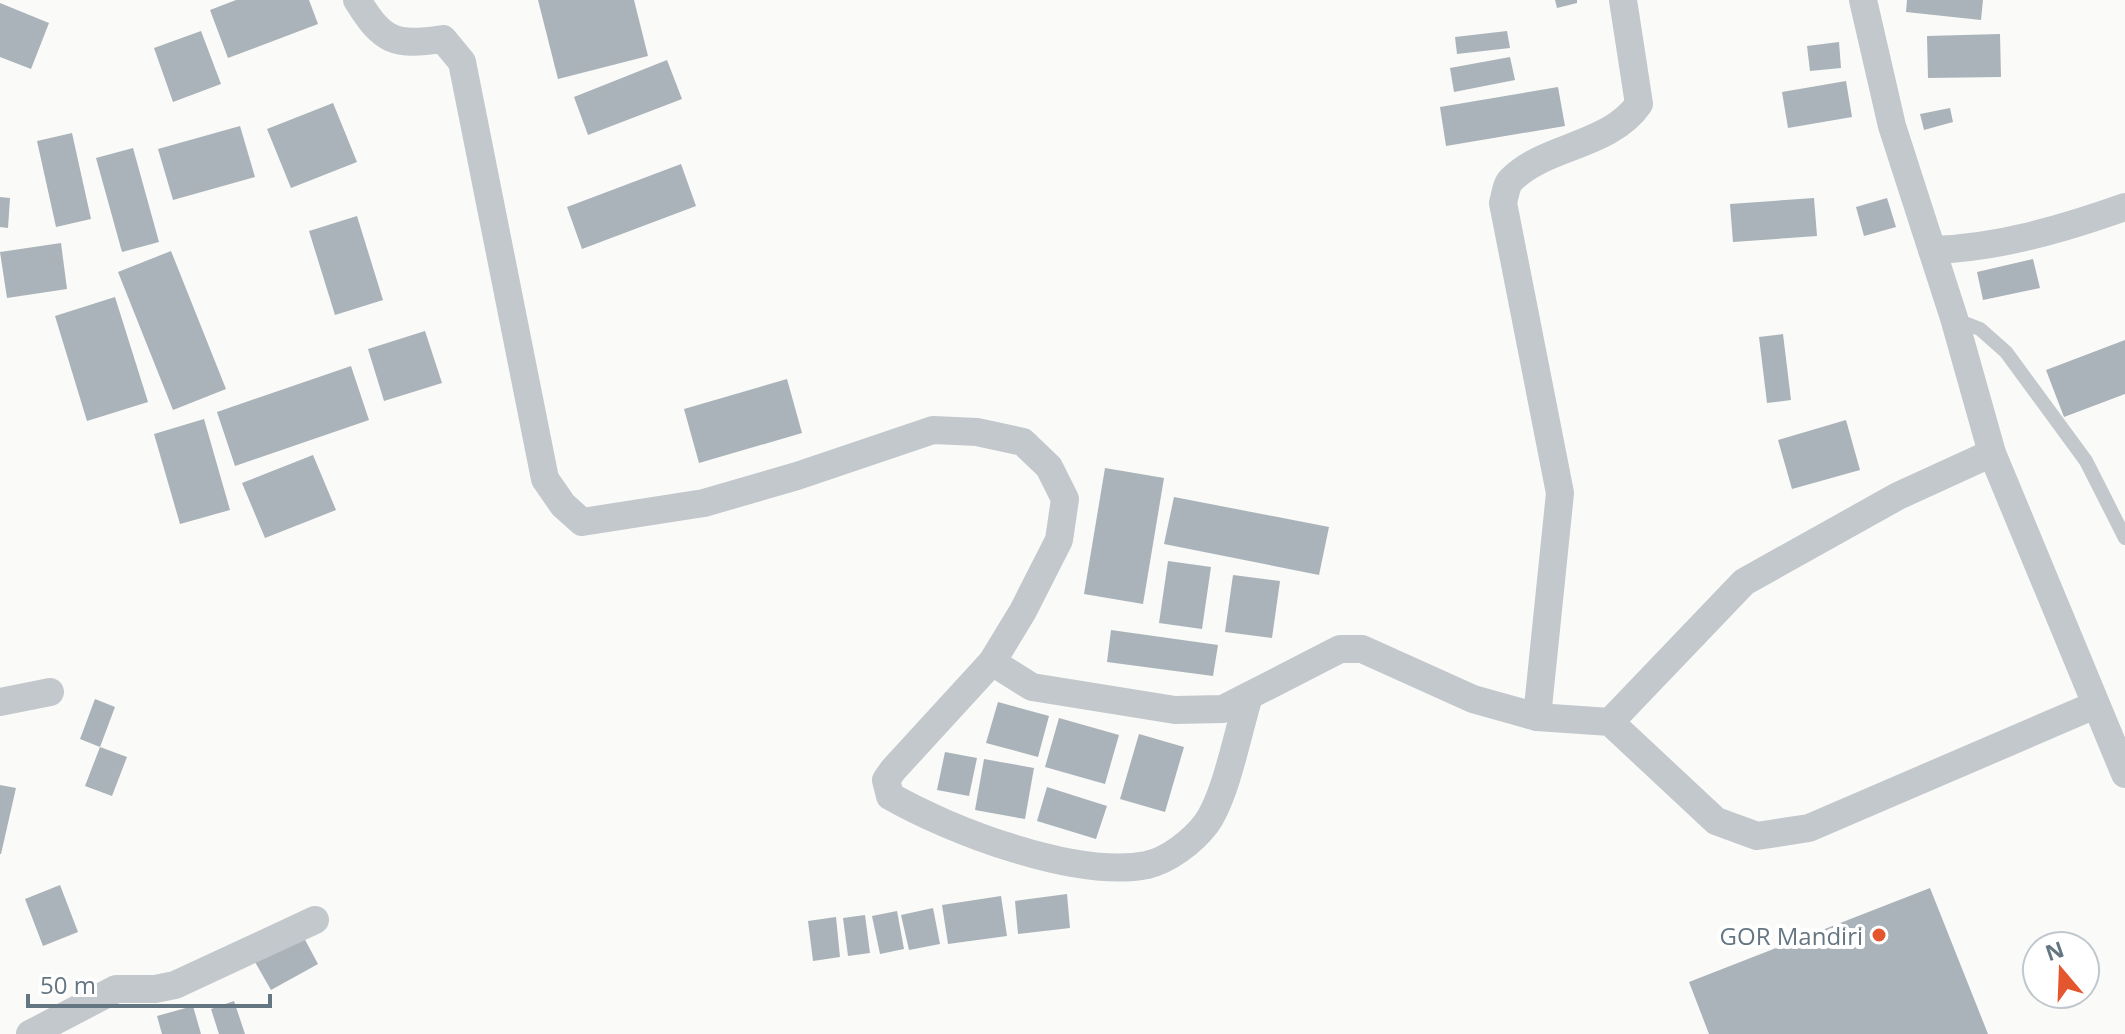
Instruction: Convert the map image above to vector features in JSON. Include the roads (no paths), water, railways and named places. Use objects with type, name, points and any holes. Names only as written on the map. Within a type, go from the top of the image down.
[{"type":"street","points":[[357,0],[376,30],[385,36],[394,41],[416,43],[443,39],[462,62],[545,479],[563,505],[582,522],[704,503],[797,476],[933,430],[977,432],[1023,442],[1049,467],[1065,499],[1059,540],[1023,611],[992,662],[886,780],[890,796],[964,831],[1106,869],[1150,864],[1181,847],[1206,825],[1217,808],[1249,696]]},
{"type":"street","points":[[1537,717],[1560,493],[1503,203],[1509,182],[1527,169],[1620,125],[1639,104],[1623,0]]},
{"type":"street","points":[[1863,0],[1892,126],[1954,318],[1992,453],[2125,774]]},
{"type":"street","points":[[1932,250],[1961,249],[2060,230],[2125,207]]},
{"type":"street","points":[[1610,722],[1744,582],[1898,496],[1992,453]]},
{"type":"street","points":[[992,662],[1032,687],[1175,710],[1223,709],[1340,649],[1362,649],[1473,699],[1537,717],[1610,722],[1716,821],[1757,836],[1809,828],[2095,705]]},
{"type":"street","points":[[0,702],[50,692]]},
{"type":"street","points":[[30,1034],[116,989],[155,989],[175,985],[315,920]]},
{"type":"lane","points":[[1954,318],[1980,329],[2006,352],[2086,461],[2125,538]]},
{"type":"place","name":"GOR Mandiri","points":[[1879,935]]}]
